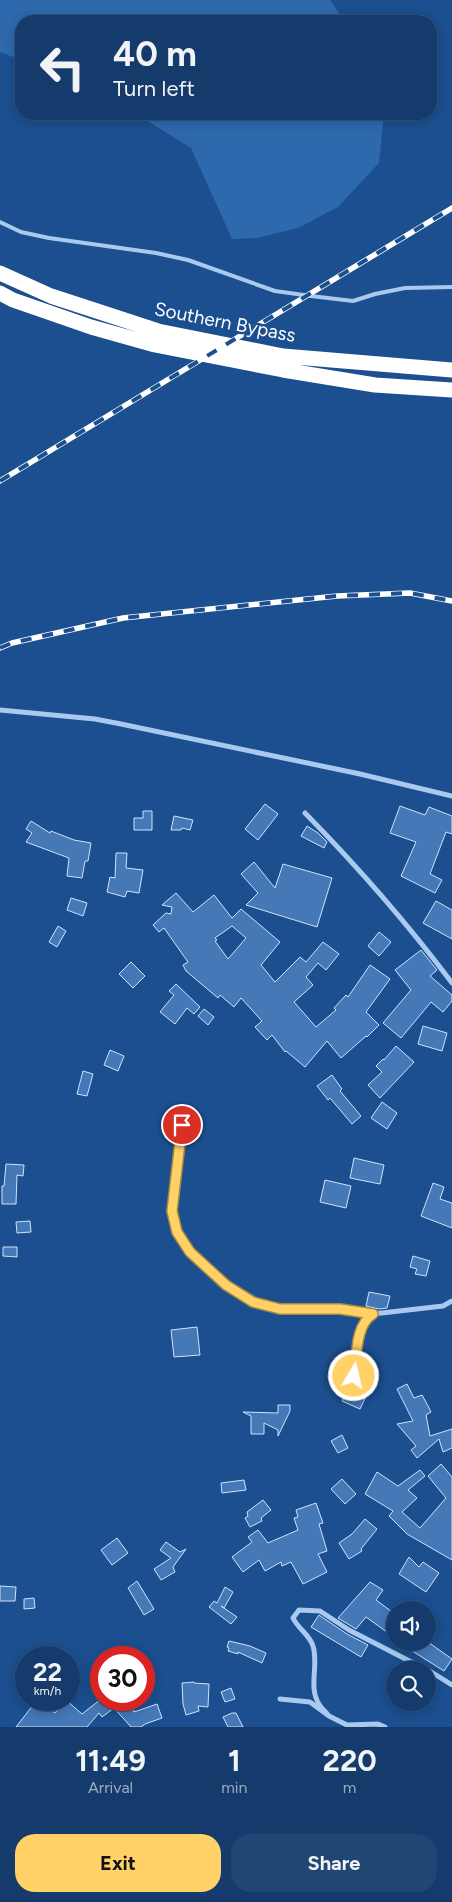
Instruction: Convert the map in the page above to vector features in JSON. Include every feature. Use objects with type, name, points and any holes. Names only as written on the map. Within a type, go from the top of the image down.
[{"type":"highway","name":"Southern Bypass","points":[[0,273],[51,296],[158,331],[284,356],[452,370]]},
{"type":"highway","name":"Southern Bypass","points":[[0,293],[13,300],[91,327],[156,345],[283,370],[375,385],[452,390]]},
{"type":"street","points":[[0,710],[87,718],[121,724],[360,774],[452,796]]},
{"type":"street","points":[[306,813],[380,893],[425,946],[452,983]]},
{"type":"street","points":[[182,1125],[172,1211],[177,1232],[190,1252],[226,1285],[253,1302],[280,1309],[340,1309],[373,1314],[443,1306],[452,1301]]},
{"type":"street","points":[[354,1376],[361,1330],[365,1319],[373,1314]]},
{"type":"street","points":[[329,1716],[318,1703],[314,1684],[315,1658],[313,1647],[308,1636],[298,1628],[294,1618],[299,1610],[320,1611],[349,1630],[409,1661]]},
{"type":"street","points":[[436,1675],[452,1685]]},
{"type":"street","points":[[280,1699],[310,1702],[329,1716],[348,1726],[378,1724],[385,1727]]},
{"type":"lane","points":[[0,222],[21,232],[40,236],[156,253],[188,260],[274,290],[311,296],[353,301],[405,288],[452,287]]},
{"type":"shaded area","points":[[0,0],[330,0],[341,15],[15,15],[15,58],[0,52]]},
{"type":"shaded area","points":[[146,120],[383,120],[379,163],[338,207],[298,228],[257,238],[232,239],[191,148]]},
{"type":"building","points":[[265,804],[278,814],[258,840],[245,829]]},
{"type":"building","points":[[400,806],[425,815],[429,807],[452,816],[452,834],[446,832],[430,874],[442,880],[435,893],[401,876],[416,842],[390,833]]},
{"type":"building","points":[[143,811],[152,811],[152,830],[134,830],[134,818],[143,818]]},
{"type":"building","points":[[174,816],[193,820],[190,830],[182,828],[181,830],[171,830]]},
{"type":"building","points":[[31,821],[50,833],[51,831],[74,840],[91,843],[88,861],[85,861],[82,878],[67,876],[69,858],[26,842],[32,833],[26,829]]},
{"type":"building","points":[[307,826],[327,842],[324,848],[301,836]]},
{"type":"building","points":[[116,853],[127,853],[126,868],[143,870],[139,893],[127,891],[125,897],[107,892],[110,877],[115,878]]},
{"type":"building","points":[[254,862],[275,888],[283,864],[332,878],[317,927],[246,905],[258,893],[241,874]]},
{"type":"building","points":[[176,893],[193,912],[214,895],[232,918],[241,909],[280,942],[261,965],[275,982],[300,957],[306,962],[323,942],[339,954],[326,970],[318,963],[306,977],[313,985],[294,1002],[316,1027],[336,1010],[334,1008],[346,995],[348,997],[370,965],[390,979],[366,1012],[379,1025],[341,1058],[327,1041],[305,1067],[285,1052],[272,1035],[267,1040],[255,1027],[262,1021],[241,998],[234,1007],[220,995],[218,998],[186,971],[183,965],[188,962],[164,928],[159,932],[153,925],[166,913],[171,914],[172,907],[162,905]],"holes":[[[232,926],[246,938],[228,959],[215,941],[217,940],[215,938]]]},
{"type":"building","points":[[71,898],[87,903],[83,916],[67,910]]},
{"type":"building","points":[[436,901],[452,910],[452,939],[423,923]]},
{"type":"building","points":[[58,926],[66,931],[57,947],[49,942]]},
{"type":"building","points":[[379,932],[391,942],[379,956],[368,946]]},
{"type":"building","points":[[421,950],[437,970],[430,976],[452,995],[452,1001],[443,1012],[431,1002],[401,1038],[383,1023],[411,990],[395,970]]},
{"type":"building","points":[[131,962],[145,976],[133,988],[119,974]]},
{"type":"building","points":[[176,984],[200,1007],[194,1014],[187,1008],[175,1024],[160,1012],[174,995],[169,991]]},
{"type":"building","points":[[204,1009],[214,1017],[208,1025],[198,1016]]},
{"type":"building","points":[[423,1026],[447,1033],[442,1051],[418,1044]]},
{"type":"building","points":[[396,1046],[414,1062],[380,1098],[368,1085],[382,1072],[376,1066]]},
{"type":"building","points":[[110,1050],[124,1056],[118,1071],[104,1065]]},
{"type":"building","points":[[83,1071],[93,1074],[87,1096],[77,1094]]},
{"type":"building","points":[[332,1075],[342,1089],[340,1091],[361,1116],[352,1124],[317,1086]]},
{"type":"building","points":[[382,1102],[397,1113],[387,1129],[371,1118]]},
{"type":"building","points":[[354,1158],[384,1165],[380,1184],[350,1178]]},
{"type":"building","points":[[6,1164],[24,1165],[23,1176],[17,1175],[16,1204],[2,1204],[2,1186],[4,1186]]},
{"type":"building","points":[[325,1180],[351,1186],[346,1208],[320,1202]]},
{"type":"building","points":[[433,1183],[444,1187],[440,1199],[452,1203],[452,1228],[421,1216]]},
{"type":"building","points":[[30,1221],[31,1232],[17,1233],[16,1222]]},
{"type":"building","points":[[3,1247],[17,1247],[17,1257],[3,1256]]},
{"type":"building","points":[[413,1256],[430,1261],[426,1276],[415,1274],[417,1269],[410,1267]]},
{"type":"building","points":[[369,1292],[390,1296],[387,1308],[379,1309],[366,1306]]},
{"type":"building","points":[[197,1327],[200,1355],[174,1357],[171,1330]]},
{"type":"building","points":[[350,1378],[358,1382],[360,1378],[372,1384],[360,1409],[342,1401],[345,1395],[342,1393]]},
{"type":"building","points":[[407,1384],[414,1398],[422,1395],[431,1412],[426,1415],[430,1436],[452,1429],[452,1448],[443,1452],[439,1439],[417,1458],[411,1450],[416,1446],[397,1424],[413,1421],[397,1389]]},
{"type":"building","points":[[278,1405],[290,1405],[290,1411],[278,1436],[278,1430],[264,1423],[264,1434],[251,1434],[251,1416],[243,1412],[278,1413]]},
{"type":"building","points":[[342,1435],[348,1448],[338,1453],[331,1441]]},
{"type":"building","points":[[441,1464],[452,1477],[452,1560],[407,1534],[389,1516],[393,1511],[365,1494],[377,1472],[398,1486],[420,1470],[425,1476],[408,1490],[417,1498],[402,1512],[420,1528],[446,1498],[428,1476]]},
{"type":"building","points":[[342,1479],[356,1494],[345,1504],[331,1489]]},
{"type":"building","points":[[244,1480],[246,1490],[222,1493],[221,1483]]},
{"type":"building","points":[[263,1500],[271,1510],[261,1518],[262,1521],[250,1527],[245,1518],[248,1516],[247,1512]]},
{"type":"building","points":[[316,1503],[323,1523],[319,1524],[327,1551],[318,1554],[327,1572],[303,1584],[291,1562],[282,1566],[281,1562],[265,1571],[259,1560],[243,1572],[232,1557],[252,1542],[248,1537],[258,1530],[268,1543],[298,1530],[294,1518],[298,1517],[296,1510]]},
{"type":"building","points":[[365,1519],[377,1529],[361,1549],[362,1551],[349,1559],[339,1543],[352,1534]]},
{"type":"building","points":[[117,1538],[128,1553],[112,1565],[101,1550]]},
{"type":"building","points":[[166,1542],[180,1552],[186,1549],[173,1567],[175,1572],[161,1580],[154,1569],[171,1558],[160,1550]]},
{"type":"building","points":[[409,1557],[419,1567],[423,1562],[439,1573],[426,1592],[399,1574]]},
{"type":"building","points":[[137,1581],[154,1609],[144,1615],[128,1588]]},
{"type":"building","points":[[370,1582],[383,1590],[376,1600],[386,1607],[386,1631],[366,1617],[356,1629],[338,1618]]},
{"type":"building","points":[[0,1586],[16,1587],[15,1601],[0,1601]]},
{"type":"building","points":[[225,1587],[233,1592],[224,1608],[221,1606],[237,1617],[231,1624],[209,1607],[214,1601],[217,1603]]},
{"type":"building","points":[[34,1598],[35,1608],[24,1609],[24,1599]]},
{"type":"building","points":[[319,1615],[347,1634],[368,1645],[361,1657],[311,1627]]},
{"type":"building","points":[[229,1641],[250,1646],[266,1653],[262,1663],[238,1652],[238,1654],[228,1651]]},
{"type":"building","points":[[436,1648],[452,1659],[444,1671],[436,1666],[436,1661],[428,1661],[412,1651],[436,1651]]},
{"type":"building","points":[[182,1683],[209,1684],[208,1707],[198,1706],[199,1711],[186,1715],[183,1704]]},
{"type":"building","points":[[231,1688],[235,1699],[225,1702],[221,1692]]},
{"type":"building","points":[[157,1704],[162,1718],[141,1727],[131,1727],[117,1711],[155,1711],[155,1705]]},
{"type":"building","points":[[90,1708],[90,1711],[110,1711],[102,1717],[99,1713],[87,1727],[16,1727],[28,1711],[52,1711],[55,1713],[57,1711],[79,1711],[82,1714]]},
{"type":"building","points":[[236,1713],[243,1727],[228,1727],[223,1717]]},
{"type":"railway","points":[[0,481],[452,208]]},
{"type":"railway","points":[[0,648],[12,643],[123,618],[337,596],[410,593],[452,601]]},
{"type":"route","points":[[182,1125],[172,1211],[177,1232],[190,1252],[226,1285],[253,1302],[280,1309],[340,1309],[373,1314],[365,1319],[361,1330],[354,1376]]}]
